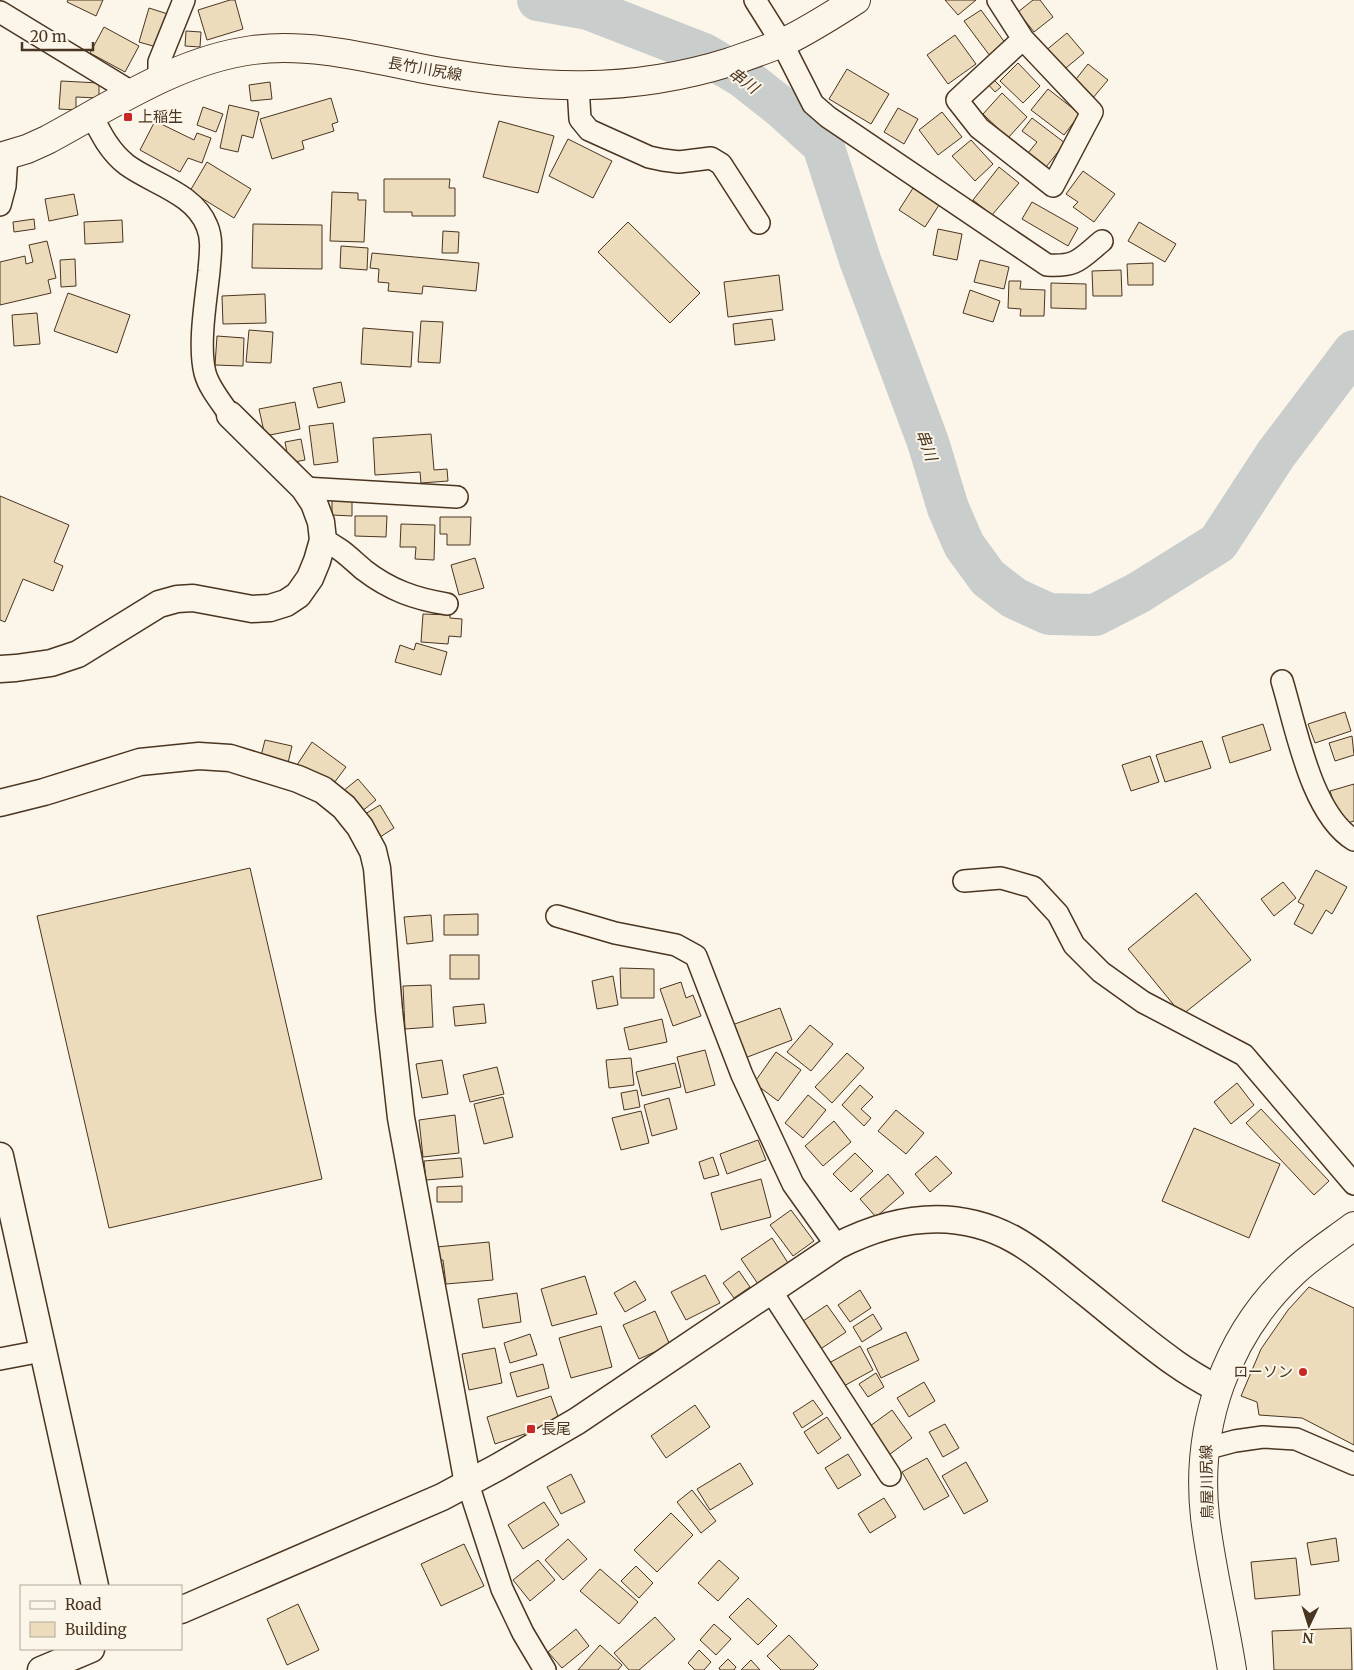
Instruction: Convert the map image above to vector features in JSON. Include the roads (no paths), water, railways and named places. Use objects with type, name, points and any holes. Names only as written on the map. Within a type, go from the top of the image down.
[{"type":"main road","name":"長竹川尻線","points":[[3,156],[38,145],[159,80],[197,64],[231,53],[267,48],[296,49],[353,56],[506,82],[590,86],[655,80],[721,64],[776,45],[856,0]]},
{"type":"main road","name":"鳥屋川尻線","points":[[1232,1670],[1205,1517],[1203,1482],[1208,1422],[1218,1389],[1248,1329],[1268,1299],[1301,1266],[1354,1226]]},
{"type":"street","points":[[159,80],[160,62],[184,0]]},
{"type":"street","points":[[755,0],[776,45],[813,104],[828,117],[1047,265],[1060,266],[1076,262],[1102,241]]},
{"type":"street","points":[[998,0],[1023,40],[1092,112],[1053,186],[979,128],[957,100],[1023,40]]},
{"type":"street","points":[[0,12],[133,94]]},
{"type":"street","points":[[590,86],[580,119],[589,130],[649,157],[679,162],[711,158],[721,164],[759,223]]},
{"type":"street","points":[[0,668],[16,668],[51,663],[78,654],[159,604],[177,599],[193,598],[252,608],[270,608],[286,603],[298,595],[310,578],[318,561],[324,540],[322,522],[314,503],[304,488],[230,415],[217,397],[205,373],[202,345],[211,243],[207,226],[198,211],[182,197],[127,165],[116,155],[108,145],[92,116]]},
{"type":"street","points":[[0,204],[5,186],[3,156]]},
{"type":"street","points":[[304,488],[457,497]]},
{"type":"street","points":[[324,540],[336,546],[366,571],[392,589],[424,600],[447,604]]},
{"type":"street","points":[[1282,681],[1300,746],[1317,792],[1329,815],[1346,836],[1354,840]]},
{"type":"street","points":[[0,803],[44,792],[140,762],[170,758],[215,756],[247,762],[298,778],[315,786],[336,800],[360,827],[373,851],[377,868],[401,1118],[468,1484],[502,1589],[545,1670]]},
{"type":"street","points":[[964,881],[1001,878],[1033,887],[1058,914],[1074,945],[1101,972],[1143,1002],[1244,1055],[1354,1184]]},
{"type":"street","points":[[557,916],[615,933],[676,945],[696,956],[742,1075],[793,1184],[837,1246]]},
{"type":"street","points":[[0,1156],[94,1585]]},
{"type":"street","points":[[182,1610],[377,1526],[468,1484],[570,1425],[837,1246],[875,1229],[902,1222],[923,1219],[960,1221],[994,1230],[1014,1239],[1176,1364],[1218,1389]]},
{"type":"street","points":[[771,1291],[890,1475]]},
{"type":"street","points":[[0,1359],[42,1350]]},
{"type":"street","points":[[1205,1449],[1236,1441],[1263,1437],[1296,1439],[1354,1464]]},
{"type":"street","points":[[41,1670],[89,1650]]},
{"type":"waterway","name":"串川","points":[[538,0],[588,9],[704,54],[743,77],[781,107],[823,145],[860,260],[928,442],[948,508],[964,545],[988,578],[1014,598],[1049,614],[1095,615],[1138,593],[1218,543],[1276,454],[1354,351]]},
{"type":"place","name":"上稲生","points":[[128,117]]},
{"type":"place","name":"ローソン","points":[[1303,1372]]},
{"type":"place","name":"長尾","points":[[531,1429]]}]
